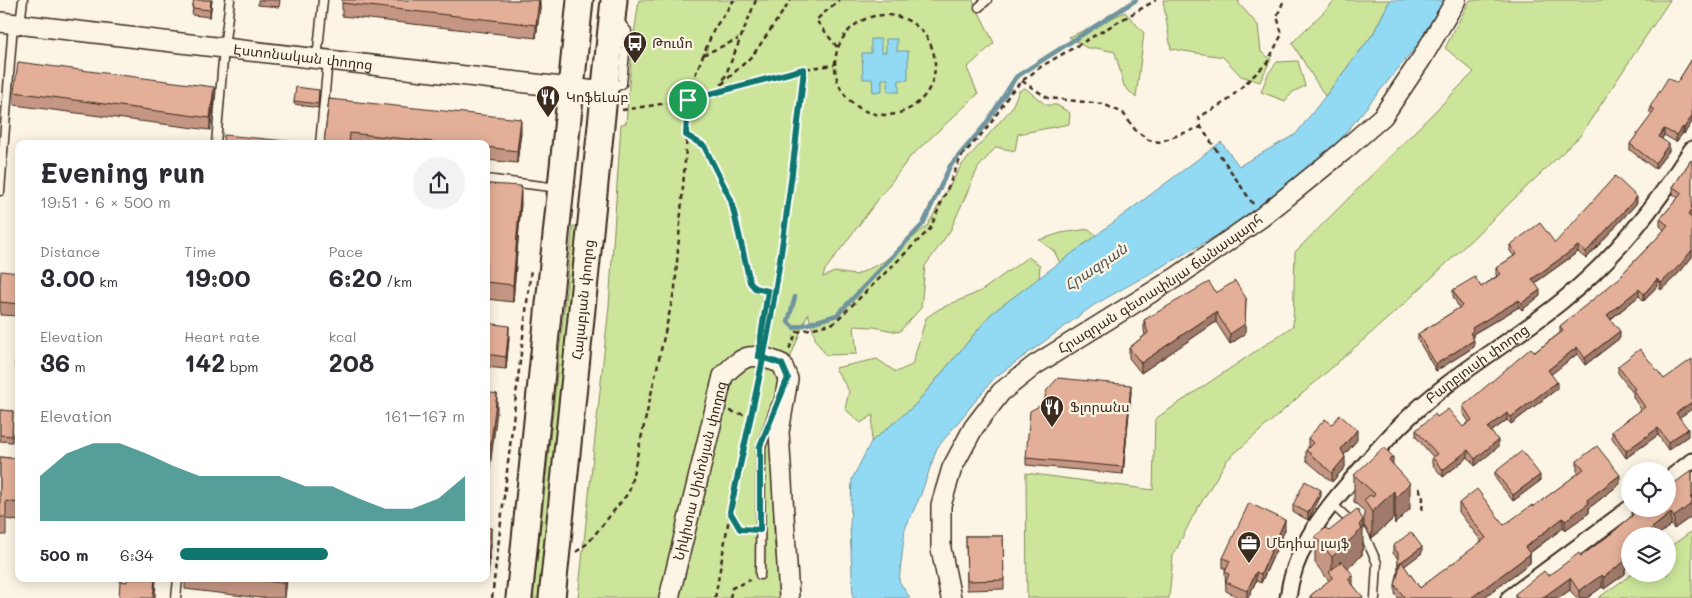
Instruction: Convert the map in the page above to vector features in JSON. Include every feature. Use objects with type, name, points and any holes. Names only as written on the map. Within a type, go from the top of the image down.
[{"type":"main road","points":[[519,598],[580,0]]},
{"type":"main road","name":"Հալաբյան փողոց","points":[[552,598],[612,101],[613,7]]},
{"type":"street","name":"Հրազդան գետափնյա ճանապարհ","points":[[951,598],[941,549],[941,505],[952,468],[974,427],[1001,392],[1034,366],[1202,259],[1262,217],[1342,152],[1382,116],[1422,58],[1456,0]]},
{"type":"street","name":"Էստոնական փողոց","points":[[11,23],[571,89],[612,101]]},
{"type":"street","name":"Բարբյուսի փողոց","points":[[1288,598],[1302,547],[1331,503],[1406,420],[1562,301],[1623,245],[1668,187],[1692,149]]},
{"type":"street","points":[[758,356],[782,364],[788,378],[779,432],[789,598]]},
{"type":"street","name":"Նիկիտա Սիմոնյան փողոց","points":[[669,598],[723,376],[737,361],[758,356]]},
{"type":"street","points":[[1676,474],[1692,461]]},
{"type":"street","points":[[1508,598],[1621,515]]},
{"type":"lane","points":[[0,191],[11,23],[23,0]]},
{"type":"lane","points":[[216,140],[230,0]]},
{"type":"lane","points":[[320,140],[323,0]]},
{"type":"lane","points":[[979,7],[987,0]]},
{"type":"lane","points":[[490,179],[561,188]]},
{"type":"lane","points":[[760,575],[760,446],[788,378]]},
{"type":"lane","points":[[1331,503],[1364,534],[1377,564],[1375,598]]},
{"type":"lane","points":[[176,598],[178,582]]},
{"type":"path","points":[[575,553],[588,543],[629,492],[675,288],[688,100],[691,85],[714,29],[734,0]]},
{"type":"path","points":[[756,0],[722,84],[753,55],[791,0]]},
{"type":"path","points":[[837,47],[816,20],[839,0]]},
{"type":"path","points":[[797,332],[834,323],[930,229],[961,157],[990,126],[1012,92],[1022,82],[1042,66],[1156,0]]},
{"type":"path","points":[[1255,205],[1201,128],[1199,117],[1226,102],[1267,63],[1282,34],[1277,16],[1284,0]]},
{"type":"path","points":[[878,14],[894,15],[909,20],[922,30],[931,43],[935,58],[934,74],[929,89],[919,102],[906,110],[891,115],[875,114],[860,109],[847,99],[838,86],[834,65],[837,47],[850,28],[863,19],[878,14]]},
{"type":"path","points":[[703,55],[740,38]]},
{"type":"path","points":[[612,101],[688,100],[804,69],[834,65]]},
{"type":"path","points":[[715,598],[730,512],[775,293],[793,170],[804,69]]},
{"type":"path","points":[[1022,82],[1048,98],[1103,104],[1123,113],[1136,131],[1149,140],[1159,142],[1201,128]]},
{"type":"path","points":[[686,135],[704,146],[731,200],[750,282],[755,288],[775,293]]},
{"type":"path","points":[[492,598],[522,328],[532,262]]},
{"type":"path","points":[[758,356],[768,291]]},
{"type":"path","points":[[1419,488],[1423,498],[1422,512]]},
{"type":"path","points":[[730,512],[740,529],[760,530]]},
{"type":"path","points":[[730,598],[732,588],[760,575]]},
{"type":"green space","points":[[639,0],[973,0],[994,43],[967,68],[978,94],[910,157],[825,270],[823,277],[834,272],[856,275],[883,262],[927,226],[961,166],[1011,109],[1019,91],[1025,88],[1046,105],[1057,105],[1070,113],[1069,124],[1018,134],[1015,151],[996,147],[978,168],[950,231],[925,266],[921,308],[899,332],[873,327],[854,326],[857,354],[826,355],[816,341],[808,313],[772,404],[774,541],[782,598],[578,598],[609,306],[621,124],[626,123],[632,48]]},
{"type":"green space","points":[[1163,0],[1239,0],[1239,4],[1258,25],[1261,52],[1271,59],[1260,82],[1241,76],[1223,57],[1171,49]]},
{"type":"green space","points":[[1335,0],[1390,0],[1373,34],[1325,96],[1292,43]]},
{"type":"green space","points":[[1470,0],[1670,0],[1580,136],[1404,304],[1227,460],[1193,516],[1173,556],[1169,598],[1027,598],[1026,473],[1153,490],[1155,419],[1293,326],[1295,252],[1474,72],[1445,48]]},
{"type":"green space","points":[[1125,12],[1144,33],[1136,98],[1124,86],[1115,52],[1087,48],[1069,37]]},
{"type":"green space","points":[[1298,61],[1305,86],[1293,92],[1285,101],[1261,92],[1268,74],[1277,62]]},
{"type":"green space","points":[[573,226],[579,226],[543,598],[533,598]]},
{"type":"green space","points":[[1089,229],[1097,236],[1060,263],[1054,251],[1039,240],[1061,233]]},
{"type":"green space","points":[[1028,257],[1040,265],[1039,279],[992,313],[915,405],[871,442],[873,415],[861,423],[845,409],[849,391],[835,368],[877,359],[896,372],[912,365],[926,318],[939,309],[981,291]]},
{"type":"green space","points":[[1692,531],[1692,598],[1598,598],[1621,582],[1676,582],[1676,542]]},
{"type":"water","name":"Հրազդան","points":[[1390,0],[1447,0],[1436,22],[1330,152],[1246,219],[1094,305],[994,378],[937,448],[921,494],[905,529],[899,581],[910,598],[853,598],[850,527],[852,479],[871,442],[915,405],[992,313],[1221,142],[1239,166],[1296,134],[1373,34]]},
{"type":"water","points":[[871,39],[881,39],[881,52],[886,52],[886,39],[897,39],[897,51],[908,51],[908,80],[899,80],[899,92],[888,92],[888,79],[882,79],[882,91],[873,92],[872,79],[863,79],[862,53],[871,53]]},
{"type":"building","points":[[194,0],[211,0],[210,10],[192,8]]},
{"type":"building","points":[[342,0],[539,0],[536,25],[342,3]]},
{"type":"building","points":[[1692,59],[1692,116],[1684,128],[1676,135],[1664,129],[1659,137],[1669,144],[1655,163],[1630,144],[1655,110],[1650,107],[1668,78],[1677,83]]},
{"type":"building","points":[[18,62],[214,87],[210,118],[14,92]]},
{"type":"building","points":[[296,87],[319,90],[318,104],[294,101]]},
{"type":"building","points":[[329,99],[521,119],[517,151],[490,148],[490,140],[415,140],[350,133],[349,140],[324,140]]},
{"type":"building","points":[[224,135],[276,140],[223,140]]},
{"type":"building","points":[[1691,160],[1692,209],[1688,215],[1692,218],[1692,250],[1680,265],[1661,283],[1657,279],[1644,294],[1639,289],[1607,315],[1620,331],[1585,358],[1577,347],[1548,370],[1557,382],[1511,417],[1507,413],[1488,428],[1498,440],[1475,459],[1468,450],[1443,470],[1432,457],[1437,454],[1416,430],[1435,414],[1437,417],[1448,409],[1463,427],[1472,420],[1463,406],[1531,348],[1535,352],[1563,331],[1560,326],[1623,275],[1668,225],[1660,219],[1682,193],[1673,187]]},
{"type":"building","points":[[1615,176],[1637,197],[1586,252],[1578,246],[1532,279],[1540,290],[1522,303],[1519,300],[1472,328],[1473,331],[1470,333],[1474,340],[1436,364],[1418,334],[1462,306],[1453,290],[1475,277],[1481,287],[1501,274],[1496,268],[1517,254],[1510,245],[1540,223],[1555,243]]},
{"type":"building","points":[[490,184],[521,186],[513,285],[490,282]]},
{"type":"building","points":[[1,271],[15,273],[15,304],[0,302]]},
{"type":"building","points":[[1235,281],[1246,298],[1245,324],[1230,334],[1216,312],[1141,363],[1129,348],[1148,333],[1144,320],[1209,282],[1216,293]]},
{"type":"building","points":[[490,324],[509,326],[506,357],[490,355]]},
{"type":"building","points":[[1640,349],[1664,379],[1692,359],[1692,402],[1676,413],[1688,429],[1668,442],[1658,428],[1626,451],[1612,431],[1645,407],[1633,390],[1635,389],[1618,366]]},
{"type":"building","points":[[1058,378],[1131,385],[1123,467],[1026,458],[1030,411],[1043,404],[1047,390]]},
{"type":"building","points":[[490,393],[497,394],[490,451]]},
{"type":"building","points":[[0,410],[13,411],[12,436],[0,435]]},
{"type":"building","points":[[1340,415],[1357,430],[1341,449],[1345,457],[1332,473],[1306,450],[1313,443],[1308,438],[1325,419],[1332,424]]},
{"type":"building","points":[[1597,446],[1620,475],[1587,500],[1589,503],[1565,521],[1563,518],[1525,547],[1530,554],[1471,598],[1405,598],[1395,585],[1401,561],[1420,588],[1486,538],[1459,503],[1477,489],[1504,525],[1532,505],[1533,507],[1584,469],[1577,461]]},
{"type":"building","points":[[1384,447],[1393,457],[1389,460],[1410,483],[1395,498],[1394,491],[1372,512],[1364,500],[1370,495],[1373,497],[1375,494],[1354,475]]},
{"type":"building","points":[[1522,451],[1540,475],[1513,495],[1495,472]]},
{"type":"building","points":[[0,457],[15,459],[15,502],[6,501],[6,517],[0,517]]},
{"type":"building","points":[[1692,470],[1692,496],[1690,497],[1692,503],[1676,515],[1676,482]]},
{"type":"building","points":[[1305,481],[1321,490],[1308,513],[1293,505]]},
{"type":"building","points":[[1249,503],[1285,520],[1261,574],[1256,572],[1247,591],[1226,582],[1229,574],[1225,572],[1230,561],[1223,558]]},
{"type":"building","points":[[1357,509],[1363,520],[1359,525],[1362,529],[1332,557],[1315,536],[1326,528],[1329,531]]},
{"type":"building","points":[[1631,517],[1666,517],[1653,527],[1621,527],[1621,564],[1604,577],[1602,575],[1579,591],[1570,578],[1542,598],[1517,598],[1515,594],[1544,571],[1548,576],[1579,553],[1581,556]]},
{"type":"building","points":[[1411,532],[1422,547],[1398,564],[1398,553],[1393,546]]},
{"type":"building","points":[[966,536],[1003,536],[1004,580],[967,581]]},
{"type":"building","points":[[1342,561],[1353,575],[1348,579],[1363,597],[1312,598],[1310,596],[1333,577],[1329,572]]},
{"type":"building","points":[[120,582],[155,582],[153,598],[119,598]]},
{"type":"waterway","points":[[795,297],[788,322],[794,328],[837,315],[923,224],[950,166],[985,125],[1016,77],[1136,0]]},
{"type":"place","name":"Թումո","points":[[635,64]]},
{"type":"place","name":"ԿոֆեԼաբ","points":[[548,118]]},
{"type":"place","name":"Ֆլորանս","points":[[1052,428]]},
{"type":"place","name":"Մեդիա լայֆ","points":[[1249,564]]},
{"type":"route","points":[[688,100],[686,135],[704,146],[731,200],[750,282],[755,288],[768,291],[758,356],[766,358],[782,364],[788,378],[760,446],[760,530],[740,529],[730,512],[758,378],[766,342],[775,293],[793,170],[804,69],[688,100]]}]
